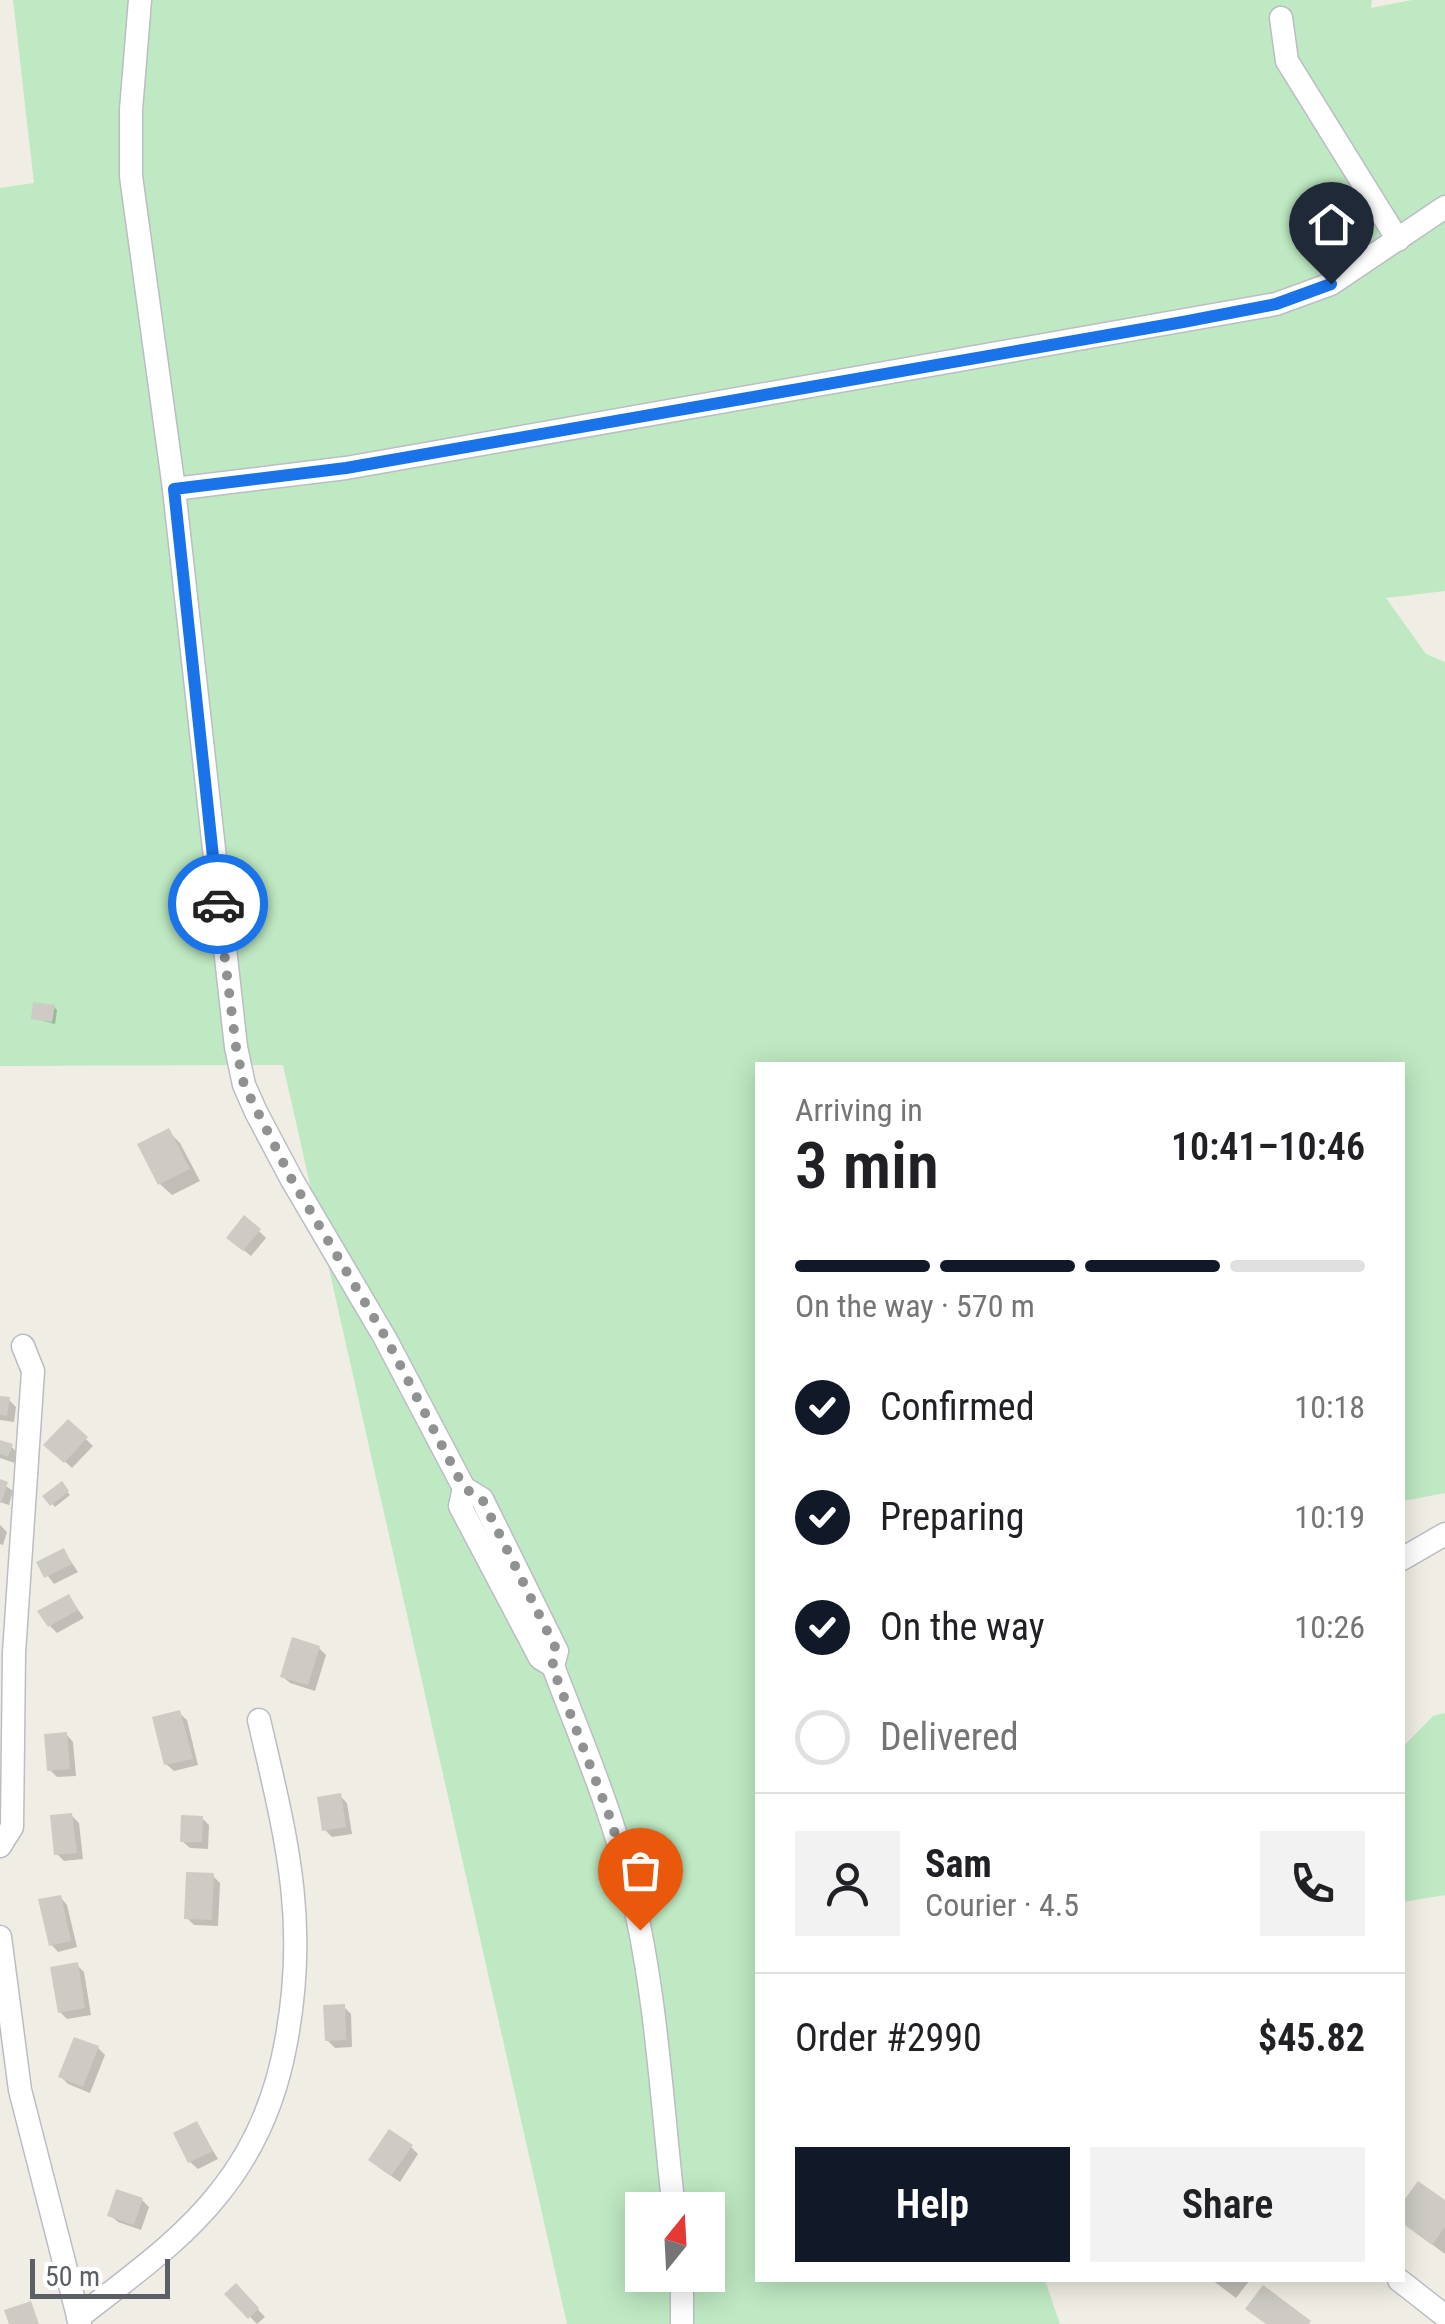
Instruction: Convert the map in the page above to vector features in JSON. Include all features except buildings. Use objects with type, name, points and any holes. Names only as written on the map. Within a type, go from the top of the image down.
[{"type":"street","points":[[140,0],[131,110],[131,176],[174,489],[221,932],[244,1085],[292,1180],[386,1338],[464,1488],[460,1506],[540,1658],[552,1666],[612,1823],[633,1898],[646,1964],[672,2192]]},
{"type":"street","points":[[1281,18],[1287,61],[1398,240]]},
{"type":"street","points":[[174,489],[346,468],[1276,304],[1331,284],[1445,207]]},
{"type":"street","points":[[0,1846],[12,1827],[14,1653],[32,1400],[33,1371],[23,1346]]},
{"type":"street","points":[[1405,1557],[1445,1534]]},
{"type":"street","points":[[0,1937],[20,2090],[79,2321],[158,2254],[218,2195],[257,2136],[280,2077],[297,1976],[298,1936],[288,1849],[260,1720]]},
{"type":"street","points":[[1402,2282],[1445,2316]]},
{"type":"street","points":[[682,2292],[682,2324]]},
{"type":"green space","points":[[13,0],[1372,0],[1371,8],[1412,0],[1445,0],[1445,591],[1386,598],[1426,654],[1445,662],[1445,1493],[1405,1501],[1405,1062],[755,1062],[755,2282],[1046,2282],[1060,2324],[567,2324],[283,1065],[0,1066],[0,188],[34,183]]},
{"type":"green space","points":[[1445,1713],[1445,1895],[1405,1902],[1405,1745],[1433,1716]]},
{"type":"way so far","points":[[218,904],[244,1085],[292,1180],[386,1338],[464,1488],[482,1499],[557,1651],[552,1666],[612,1823],[640,1930]]},
{"type":"route","points":[[218,904],[174,489],[346,468],[1183,322],[1276,304],[1331,284]]}]
